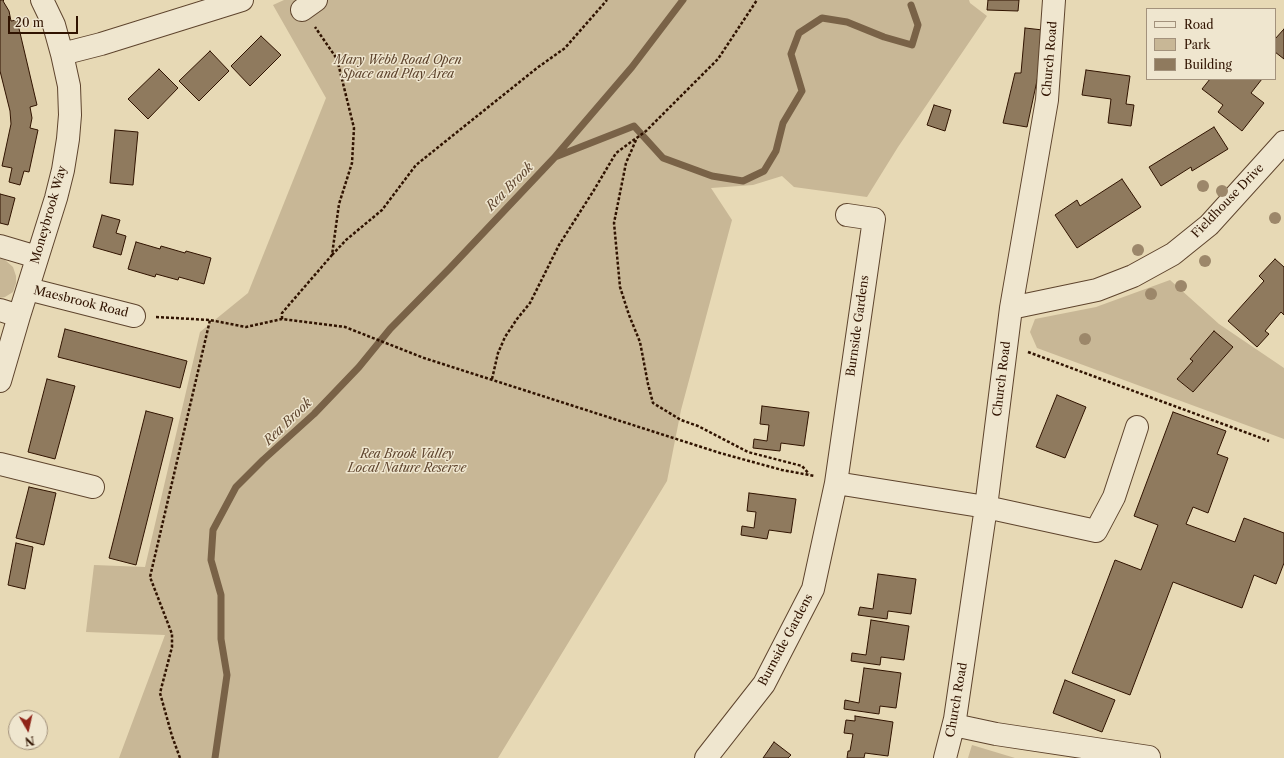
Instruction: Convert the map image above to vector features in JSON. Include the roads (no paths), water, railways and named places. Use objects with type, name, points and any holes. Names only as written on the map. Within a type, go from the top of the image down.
[{"type":"street","name":"Moneybrook Way","points":[[0,381],[9,313],[28,289],[56,198],[68,140],[70,115],[69,86],[54,25],[42,0]]},
{"type":"street","points":[[62,54],[101,44],[242,0]]},
{"type":"street","name":"Church Road","points":[[946,758],[954,725],[986,507],[1011,308],[1047,100],[1054,0]]},
{"type":"street","name":"Fieldhouse Drive","points":[[1011,308],[1097,290],[1133,276],[1173,254],[1208,225],[1284,142]]},
{"type":"street","name":"Burnside Gardens","points":[[706,758],[764,684],[814,589],[836,483],[874,219],[848,215]]},
{"type":"street","points":[[0,246],[37,257]]},
{"type":"street","name":"Maesbrook Road","points":[[28,289],[134,316]]},
{"type":"street","points":[[836,483],[986,507],[1096,531],[1114,498],[1137,428]]},
{"type":"street","points":[[0,464],[93,487]]},
{"type":"street","points":[[954,725],[996,734],[1149,757]]},
{"type":"waterway","name":"Rea Brook","points":[[554,158],[632,67],[683,0]]},
{"type":"waterway","name":"Rea Brook","points":[[215,758],[227,675],[221,639],[221,595],[211,560],[213,530],[236,487],[263,460],[314,414],[359,367],[390,329],[555,157],[634,126],[663,158],[712,176],[743,181],[764,171],[776,151],[783,123],[802,91],[791,54],[799,33],[822,18],[847,22],[884,37],[912,45],[918,25],[911,5]]},
{"type":"park label","name":"Mary Webb Road Open Space and Play Area","points":[[398,68]]},
{"type":"park label","name":"Rea Brook Valley Local Nature Reserve","points":[[407,462]]}]
